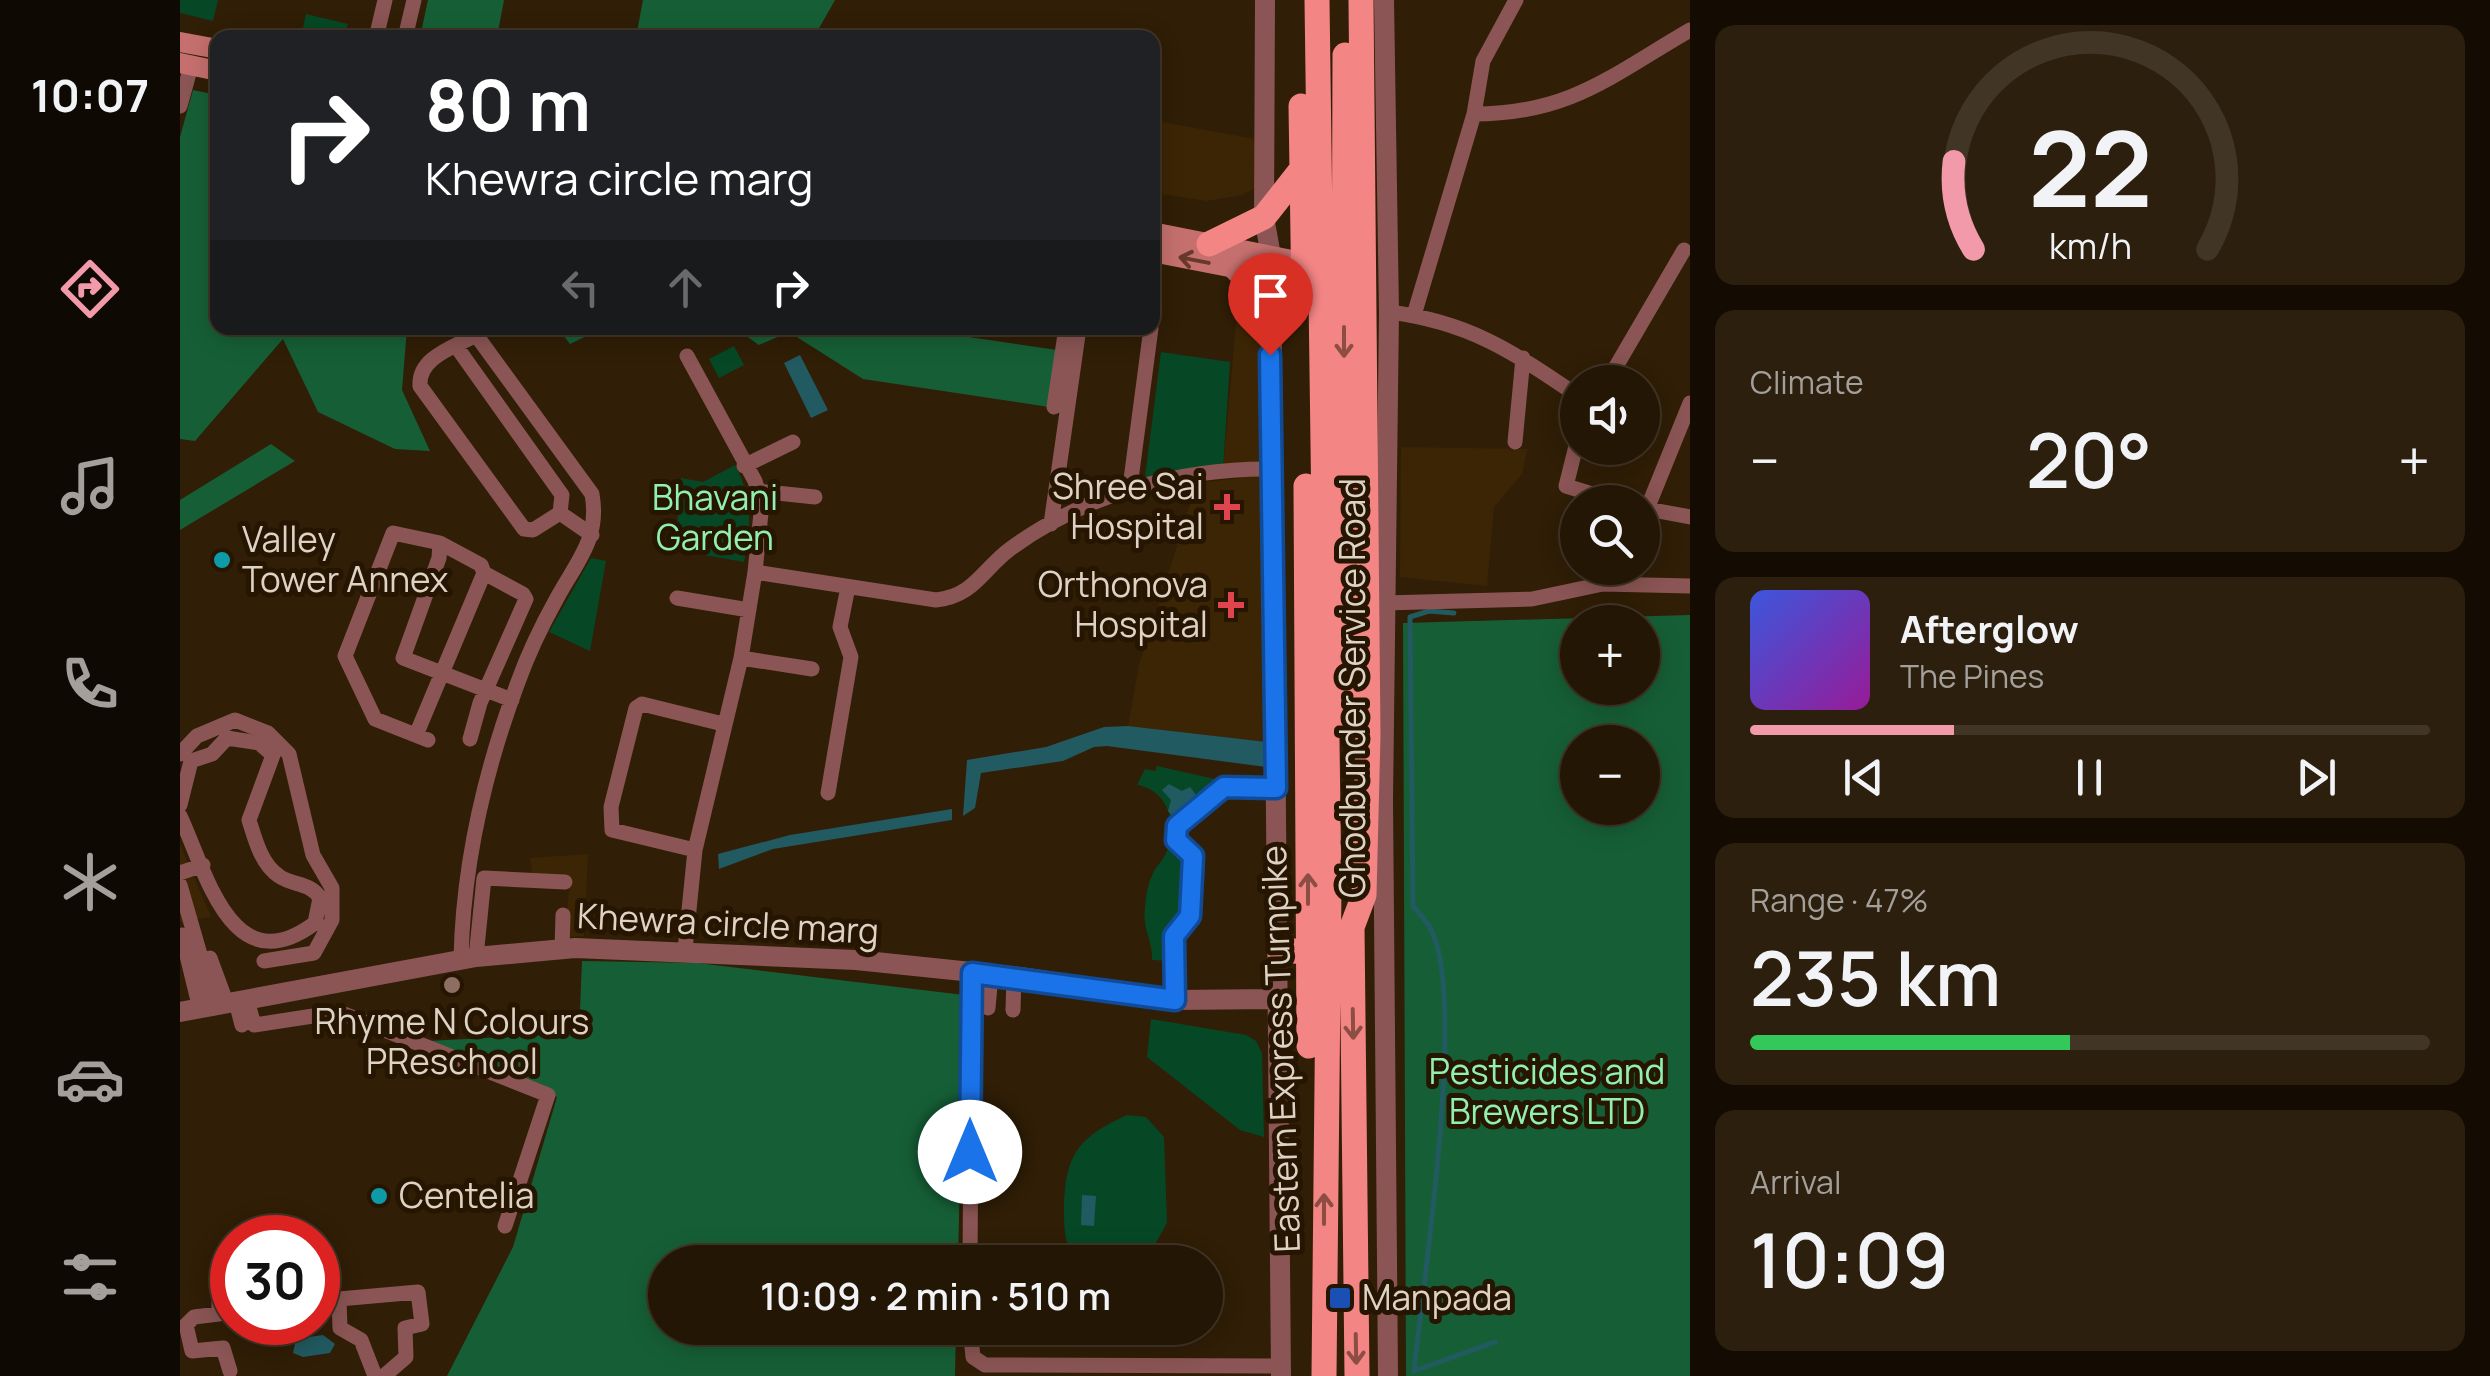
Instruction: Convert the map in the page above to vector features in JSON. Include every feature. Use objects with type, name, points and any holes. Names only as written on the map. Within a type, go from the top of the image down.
[{"type":"main road","name":"Eastern Express Turnpike","points":[[1301,0],[1309,1061],[1325,1087],[1324,1376]]},
{"type":"main road","points":[[1317,0],[1336,890],[1352,927]]},
{"type":"main road","points":[[1325,1087],[1336,890],[1345,0]]},
{"type":"main road","name":"Eastern Express Turnpike","points":[[1356,1376],[1352,927],[1364,894],[1375,801],[1361,0]]},
{"type":"main road","points":[[180,42],[210,48]]},
{"type":"main road","points":[[1209,244],[1264,217],[1301,170]]},
{"type":"main road","points":[[1160,234],[1209,244],[1271,265],[1367,284]]},
{"type":"main road","points":[[1160,254],[1230,267],[1271,265]]},
{"type":"main road","points":[[1230,267],[1250,284],[1270,317]]},
{"type":"main road","points":[[1306,461],[1368,461]]},
{"type":"main road","points":[[1279,950],[1308,952]]},
{"type":"street","points":[[378,30],[385,0]]},
{"type":"street","points":[[407,30],[414,0]]},
{"type":"street","points":[[972,1345],[973,1357],[985,1364],[1281,1371],[1276,998],[1279,950],[1265,472],[1271,265],[1264,217],[1265,0]]},
{"type":"street","name":"Ghodbunder Service Road","points":[[1384,0],[1389,312],[1384,603],[1375,801],[1388,1376]]},
{"type":"street","points":[[1414,315],[1474,114],[1483,61],[1516,0]]},
{"type":"street","points":[[1474,114],[1520,114],[1559,104],[1620,74],[1690,30]]},
{"type":"street","points":[[180,106],[186,64]]},
{"type":"street","points":[[1616,365],[1684,250]]},
{"type":"street","points":[[1389,312],[1414,315],[1496,340],[1560,384]]},
{"type":"street","points":[[468,335],[429,361],[419,375],[420,386],[524,529],[533,530],[560,513]]},
{"type":"street","points":[[468,958],[462,927],[484,788],[512,700],[596,520],[592,494],[476,335]]},
{"type":"street","points":[[1054,407],[1065,335]]},
{"type":"street","points":[[1050,524],[1078,335]]},
{"type":"street","points":[[1130,487],[1151,335]]},
{"type":"street","points":[[456,346],[562,495],[560,513]]},
{"type":"street","points":[[685,950],[696,850],[741,658],[762,526],[758,491],[687,356]]},
{"type":"street","points":[[1515,442],[1523,358]]},
{"type":"street","points":[[1655,485],[1690,403]]},
{"type":"street","points":[[744,466],[793,442]]},
{"type":"street","points":[[755,572],[936,600],[956,598],[977,585],[1007,551],[1092,500],[1130,487],[1265,472]]},
{"type":"street","points":[[758,491],[814,498]]},
{"type":"street","points":[[1660,512],[1690,517]]},
{"type":"street","points":[[560,513],[592,535]]},
{"type":"street","points":[[470,739],[486,690],[526,600],[523,594],[484,573],[481,565],[440,543],[393,534],[345,656],[367,710],[375,719],[422,737],[441,675],[484,573]]},
{"type":"street","points":[[440,543],[439,558],[403,658],[512,700]]},
{"type":"street","points":[[1660,582],[1690,586]]},
{"type":"street","points":[[1384,603],[1532,599],[1577,585]]},
{"type":"street","points":[[828,793],[852,657],[840,626],[848,586]]},
{"type":"street","points":[[678,598],[749,610]]},
{"type":"street","points":[[741,658],[812,669]]},
{"type":"street","points":[[696,850],[612,830],[611,807],[636,708],[642,704],[724,724]]},
{"type":"street","points":[[180,754],[196,736],[235,720],[268,733],[285,747],[313,854],[332,888],[332,920],[311,948],[264,961]]},
{"type":"street","points":[[180,805],[191,760],[212,754],[226,738],[259,743],[273,755],[250,820],[270,868],[280,877],[316,891],[320,898],[315,922],[277,942],[254,940],[220,912],[180,816]]},
{"type":"street","points":[[1175,1000],[1174,936],[1190,916],[1193,856],[1176,840],[1177,826],[1224,787],[1276,788]]},
{"type":"street","points":[[180,873],[204,866]]},
{"type":"street","points":[[468,958],[484,878],[564,882]]},
{"type":"street","points":[[180,885],[186,924],[217,1005],[248,1025],[339,1012],[548,1095],[505,1226]]},
{"type":"street","points":[[562,915],[562,949]]},
{"type":"street","points":[[186,924],[200,931],[217,1005]]},
{"type":"street","points":[[311,948],[329,984]]},
{"type":"street","name":"Khewra circle marg","points":[[217,1005],[468,958],[562,949],[685,950],[856,960],[1014,976],[1175,1000],[1276,998]]},
{"type":"street","points":[[981,974],[988,1008]]},
{"type":"street","points":[[971,1245],[981,974]]},
{"type":"street","points":[[1014,976],[1014,1010]]},
{"type":"street","points":[[340,1299],[418,1292],[421,1295],[422,1324],[405,1328],[404,1362],[384,1376]]},
{"type":"street","points":[[210,1316],[184,1320],[189,1348],[223,1348],[230,1370]]},
{"type":"street","points":[[340,1328],[361,1340],[375,1376]]},
{"type":"shaded area","points":[[1160,121],[1260,140],[1261,185],[1242,195],[1207,201],[1160,194]]},
{"type":"shaded area","points":[[1240,279],[1267,317],[1268,468],[1223,469]]},
{"type":"shaded area","points":[[1401,447],[1527,449],[1522,474],[1494,507],[1487,586],[1400,577]]},
{"type":"shaded area","points":[[1267,475],[1267,742],[1128,726],[1139,665],[1197,483]]},
{"type":"shaded area","points":[[180,844],[211,917],[180,922]]},
{"type":"shaded area","points":[[588,854],[584,936],[565,937],[570,877],[532,874],[530,858]]},
{"type":"green space","points":[[180,0],[218,0],[213,21],[180,13]]},
{"type":"green space","points":[[428,0],[504,0],[498,30],[422,30]]},
{"type":"green space","points":[[643,0],[835,0],[818,30],[637,30]]},
{"type":"green space","points":[[306,14],[348,24],[346,30],[303,30]]},
{"type":"green space","points":[[193,90],[210,94],[210,335],[406,335],[402,390],[430,451],[395,449],[318,412],[283,339],[195,441],[180,439],[180,137]]},
{"type":"green space","points":[[563,335],[589,335],[570,344]]},
{"type":"green space","points":[[745,335],[782,335],[759,345]]},
{"type":"green space","points":[[794,335],[955,335],[1057,350],[1049,407],[863,379]]},
{"type":"green space","points":[[734,346],[744,365],[719,378],[709,359]]},
{"type":"green space","points":[[1161,352],[1230,362],[1223,469],[1145,477]]},
{"type":"green space","points":[[271,444],[295,461],[180,530],[180,500]]},
{"type":"green space","name":"Bhavani Garden","points":[[735,465],[749,512],[744,562],[675,550],[681,478],[703,482]]},
{"type":"green space","points":[[591,558],[606,561],[590,651],[549,632]]},
{"type":"green space","name":"Pesticides and Brewers LTD","points":[[1690,615],[1690,1376],[1406,1376],[1403,623],[1560,619],[1560,705],[1660,705],[1660,616]]},
{"type":"green space","points":[[1157,766],[1215,779],[1215,789],[1173,829],[1172,847],[1180,858],[1182,906],[1170,931],[1169,961],[1152,960],[1144,915],[1150,882],[1167,851],[1172,830],[1163,801],[1156,793],[1137,785],[1145,769],[1155,771]]},
{"type":"green space","points":[[582,961],[697,963],[964,995],[958,1245],[648,1245],[648,1345],[956,1345],[955,1376],[447,1376],[513,1247],[557,1097],[428,1041],[579,1033]]},
{"type":"green space","points":[[1151,1019],[1246,1035],[1256,1041],[1262,1053],[1264,1137],[1240,1130],[1147,1057]]},
{"type":"green space","points":[[1127,1115],[1146,1117],[1164,1137],[1167,1223],[1155,1245],[1068,1244],[1065,1192],[1071,1162],[1085,1141]]},
{"type":"water","points":[[800,355],[828,410],[811,418],[784,363]]},
{"type":"water","points":[[1128,726],[1267,742],[1266,767],[1094,747],[1063,761],[981,773],[975,808],[963,816],[967,760],[1046,747],[1104,727]]},
{"type":"water","points":[[1169,784],[1182,791],[1190,787],[1196,795],[1173,817],[1168,811],[1171,800],[1162,790]]},
{"type":"water","points":[[952,809],[952,820],[773,849],[719,869],[718,854],[790,835]]},
{"type":"water","points":[[1082,1195],[1096,1196],[1094,1226],[1081,1225]]},
{"type":"water","points":[[295,1345],[334,1345],[330,1353],[303,1357],[293,1353]]},
{"type":"waterway","points":[[1454,613],[1429,611],[1410,617],[1413,906],[1431,930],[1441,965],[1445,1015],[1439,1143],[1414,1371],[1495,1342]]},
{"type":"place","name":"Shree Sai Hospital","points":[[1227,507]]},
{"type":"place","name":"Valley Tower Annex","points":[[222,560]]},
{"type":"place","name":"Orthonova Hospital","points":[[1231,605]]},
{"type":"place","name":"Rhyme N Colours PReschool","points":[[452,985]]},
{"type":"place","name":"Centelia","points":[[379,1196]]},
{"type":"place","name":"Manpada","points":[[1340,1298]]},
{"type":"route","points":[[970,1152],[972,973],[1020,976],[1175,1000],[1174,936],[1190,916],[1193,856],[1176,840],[1177,826],[1230,784],[1276,788],[1270,355]]}]
